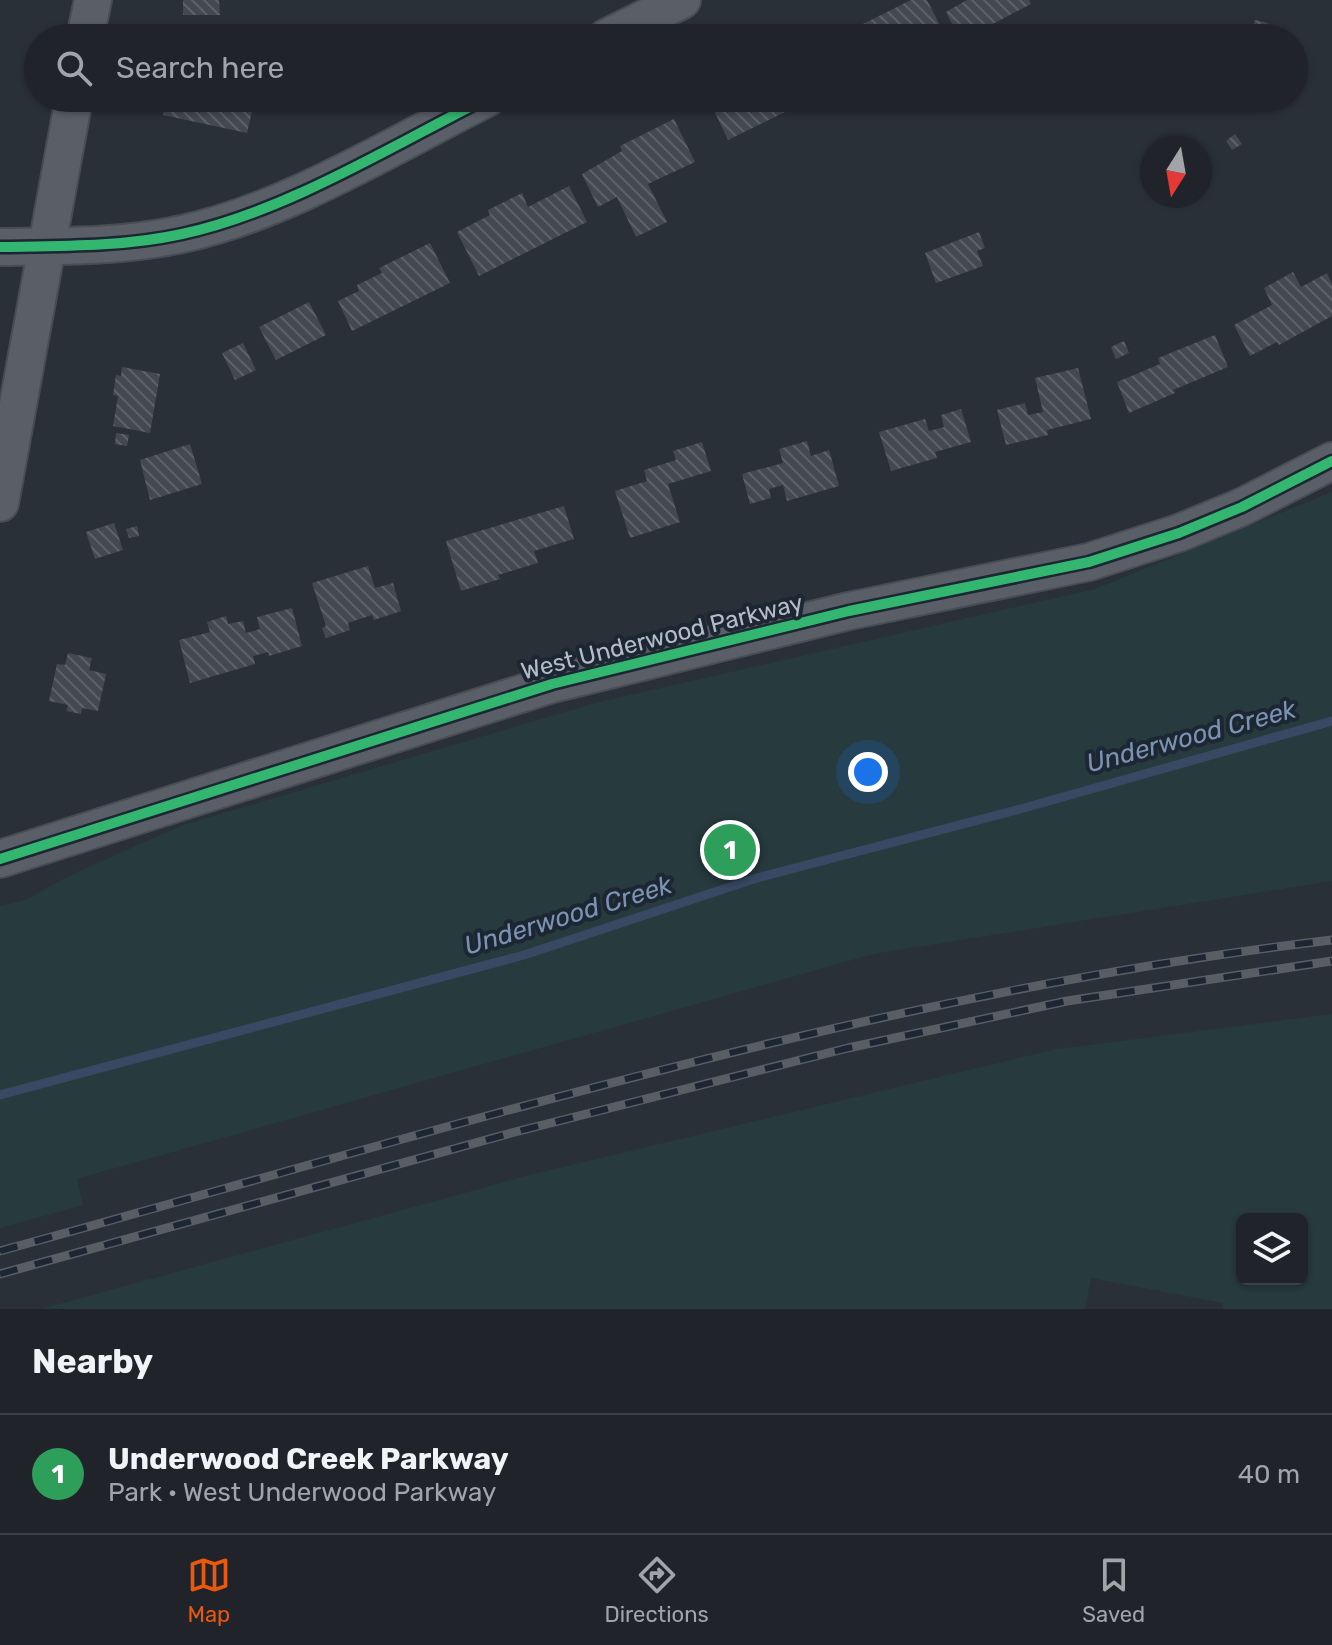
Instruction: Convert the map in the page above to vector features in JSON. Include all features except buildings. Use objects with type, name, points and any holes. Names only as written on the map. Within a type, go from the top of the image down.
[{"type":"street","points":[[88,24],[93,0]]},
{"type":"street","points":[[634,24],[682,0]]},
{"type":"street","points":[[0,503],[71,112]]},
{"type":"street","points":[[0,247],[152,240],[227,222],[311,187],[459,112]]},
{"type":"street","name":"West Underwood Parkway","points":[[0,859],[565,681],[849,611],[1089,562],[1217,518],[1332,461]]},
{"type":"green space","points":[[1332,492],[1332,881],[873,954],[77,1179],[83,1205],[0,1228],[0,906],[25,900],[73,874],[183,825],[595,703],[1095,589]]},
{"type":"green space","points":[[1332,1014],[1332,1309],[1223,1309],[1223,1303],[1091,1278],[1085,1309],[41,1309],[534,1174],[1057,1049]]},
{"type":"waterway","name":"Underwood Creek","points":[[0,1095],[524,955],[757,878],[1024,808],[1332,721]]},
{"type":"railway","points":[[0,1251],[495,1114],[827,1030],[994,994],[1162,964],[1332,940]]},
{"type":"railway","points":[[0,1274],[515,1132],[848,1048],[1067,1001],[1332,961]]},
{"type":"cycle path","points":[[0,247],[137,241],[221,224],[338,176],[460,112]]},
{"type":"cycle path","points":[[0,859],[552,684],[849,611],[1089,562],[1179,533],[1242,507],[1332,461]]},
{"type":"place","name":"Underwood Creek Parkway","points":[[730,850]]}]
